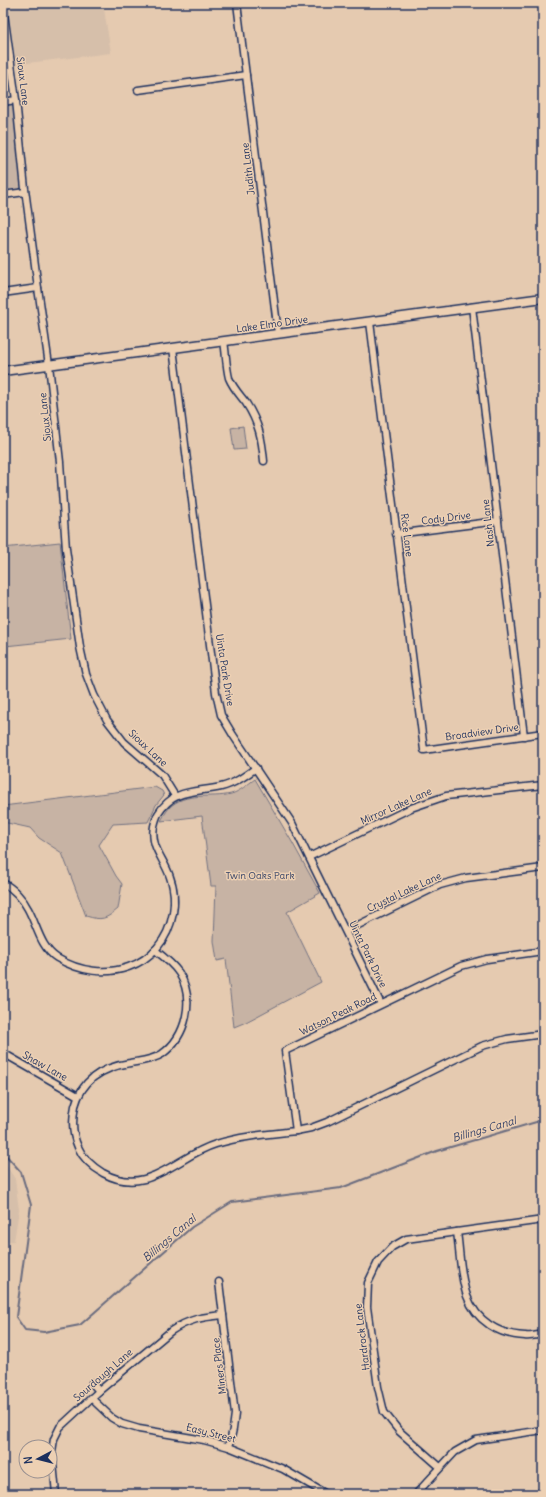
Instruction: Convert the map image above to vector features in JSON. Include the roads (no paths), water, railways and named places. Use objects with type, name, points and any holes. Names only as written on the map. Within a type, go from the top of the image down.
[{"type":"main road","name":"Lake Elmo Drive","points":[[3,371],[543,298]]},
{"type":"street","name":"Judith Lane","points":[[237,3],[278,333]]},
{"type":"street","name":"Sioux Lane","points":[[3,6],[49,365],[60,462],[66,549],[80,647],[86,674],[94,695],[107,720],[124,742],[162,775],[175,796]]},
{"type":"street","points":[[138,90],[246,75]]},
{"type":"street","points":[[3,102],[16,100]]},
{"type":"street","points":[[3,195],[26,192]]},
{"type":"street","points":[[3,293],[38,288]]},
{"type":"street","name":"Nash Lane","points":[[472,307],[524,736]]},
{"type":"street","name":"Rice Lane","points":[[370,322],[424,750]]},
{"type":"street","points":[[224,341],[229,377],[235,389],[246,402],[256,420],[262,436],[264,462]]},
{"type":"street","name":"Uinta Park Drive","points":[[173,348],[216,693],[221,714],[233,735],[292,823],[381,1004]]},
{"type":"street","name":"Cody Drive","points":[[396,534],[498,521]]},
{"type":"street","name":"Broadview Drive","points":[[424,750],[543,733]]},
{"type":"street","points":[[3,883],[15,892],[28,908],[44,943],[56,957],[74,966],[94,972],[116,971],[139,963],[155,950],[169,930],[174,911],[174,893],[170,876],[157,853],[154,838],[156,816],[164,805],[175,796],[190,791],[222,787],[236,781],[256,768]]},
{"type":"street","name":"Mirror Lake Lane","points":[[309,857],[411,808],[446,796],[543,785]]},
{"type":"street","name":"Crystal Lake Lane","points":[[346,931],[440,885],[466,878],[543,868]]},
{"type":"street","points":[[155,950],[169,961],[185,986],[188,1006],[184,1025],[175,1042],[161,1054],[147,1060],[117,1065],[97,1074],[87,1083],[78,1096],[73,1114],[73,1132],[78,1148],[92,1166],[115,1179],[136,1181],[155,1176],[196,1151],[241,1137],[296,1131],[327,1122],[482,1046],[507,1039],[543,1034]]},
{"type":"street","name":"Watson Peak Road","points":[[296,1131],[286,1052],[461,966],[487,959],[543,951]]},
{"type":"street","name":"Shaw Lane","points":[[3,1053],[78,1096]]},
{"type":"street","name":"Hardrock Lane","points":[[440,1467],[399,1431],[384,1412],[378,1387],[368,1314],[368,1283],[378,1262],[392,1247],[406,1239],[543,1220]]},
{"type":"street","points":[[457,1232],[463,1279],[468,1297],[476,1314],[486,1323],[503,1332],[525,1336],[543,1334]]},
{"type":"street","name":"Miners Place","points":[[219,1282],[235,1414],[234,1429],[229,1447]]},
{"type":"street","name":"Sourdough Lane","points":[[56,1494],[52,1452],[54,1439],[60,1427],[99,1391],[182,1323],[197,1318],[223,1315]]},
{"type":"street","points":[[481,1329],[486,1323]]},
{"type":"street","points":[[92,1383],[99,1391]]},
{"type":"street","name":"Easy Street","points":[[91,1398],[112,1418],[122,1424],[139,1429],[204,1440],[229,1447],[283,1469],[326,1494]]},
{"type":"street","points":[[416,1494],[455,1452],[476,1440],[543,1430]]},
{"type":"waterway","name":"Billings Canal","points":[[3,1152],[21,1172],[31,1205],[16,1317],[25,1330],[44,1332],[80,1325],[192,1227],[232,1202],[341,1188],[437,1151],[543,1120]]},
{"type":"park label","name":"Twin Oaks Park","points":[[260,875]]}]
